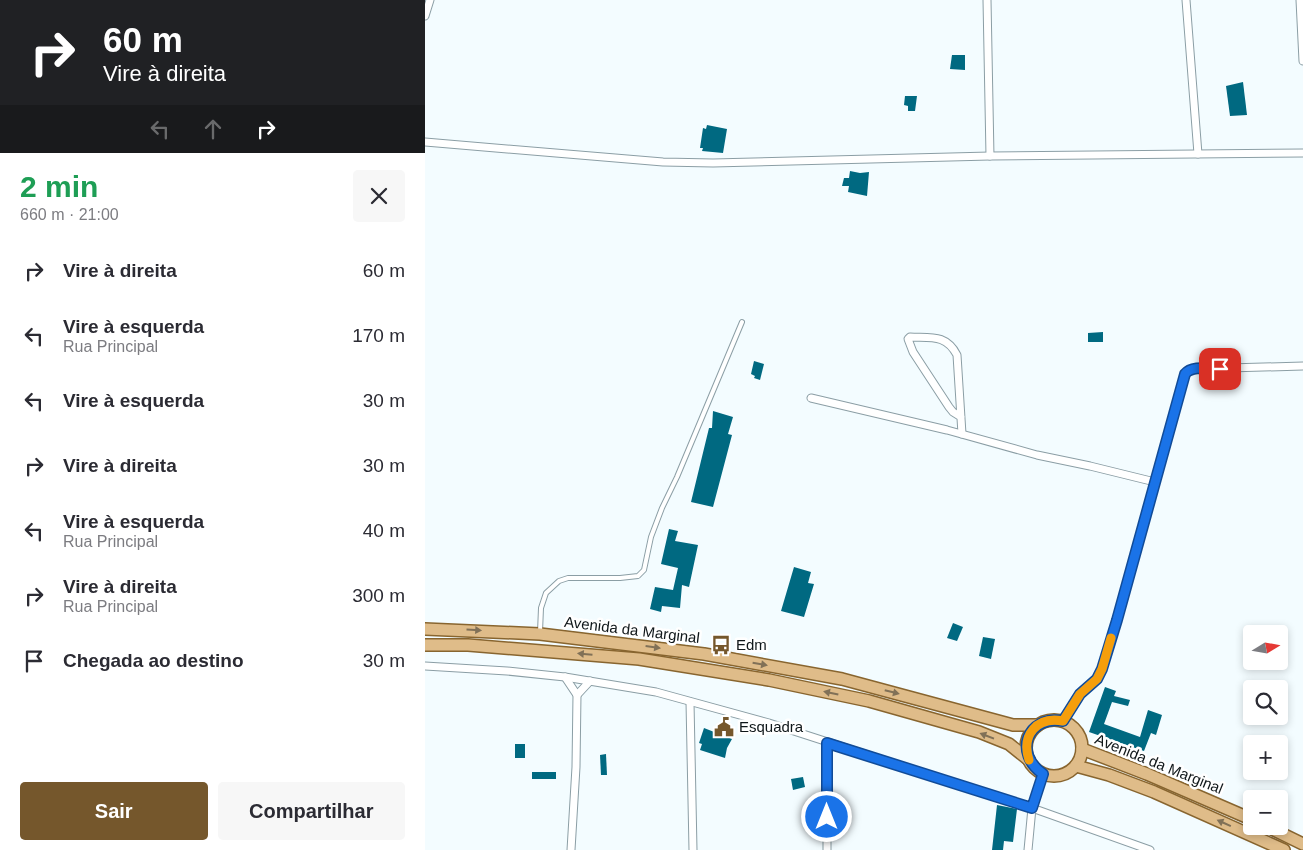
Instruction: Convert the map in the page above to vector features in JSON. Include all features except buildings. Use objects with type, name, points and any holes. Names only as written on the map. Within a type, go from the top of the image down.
[{"type":"main road","name":"Avenida da Marginal","points":[[425,629],[540,634],[705,654],[843,679],[1013,725],[1038,725]]},
{"type":"main road","name":"Avenida da Marginal","points":[[425,645],[468,645],[639,659],[769,680],[869,701],[979,732],[1009,744],[1029,760]]},
{"type":"main road","points":[[1055,720],[1063,721],[1075,729],[1082,742],[1082,749],[1076,766],[1069,772],[1060,776],[1043,774],[1029,760],[1026,751],[1027,741],[1031,732],[1038,725],[1046,721],[1055,720]]},
{"type":"main road","name":"Avenida da Marginal","points":[[1082,749],[1147,774],[1243,816]]},
{"type":"main road","name":"Avenida da Marginal","points":[[1076,766],[1109,775],[1154,792],[1284,850]]},
{"type":"main road","points":[[1284,835],[1303,844]]},
{"type":"street","points":[[425,16],[430,0]]},
{"type":"street","points":[[987,0],[990,156]]},
{"type":"street","points":[[1186,0],[1198,154]]},
{"type":"street","points":[[1300,0],[1303,60]]},
{"type":"street","points":[[425,142],[663,162],[713,164],[990,156],[1303,153]]},
{"type":"street","points":[[961,417],[949,407],[913,352],[908,339],[910,337],[943,340],[954,349],[957,356],[961,417],[962,434]]},
{"type":"street","points":[[1063,721],[1080,694],[1097,679],[1102,669],[1185,374],[1193,369],[1303,366]]},
{"type":"street","points":[[811,398],[962,434],[1037,455],[1155,482]]},
{"type":"street","points":[[425,666],[565,677],[655,692],[769,723],[1032,808],[1150,850]]},
{"type":"street","points":[[565,677],[577,694],[576,767],[571,850]]},
{"type":"street","points":[[577,694],[590,681]]},
{"type":"street","points":[[690,702],[693,850]]},
{"type":"street","points":[[827,743],[827,850]]},
{"type":"street","points":[[1028,850],[1032,808],[1043,774]]},
{"type":"lane","points":[[540,634],[541,608],[546,593],[559,581],[568,578],[620,578],[641,574],[644,570],[651,537],[662,508],[742,322]]},
{"type":"slow traffic","points":[[1029,760],[1026,751],[1027,741],[1031,732],[1038,725],[1046,721],[1063,721],[1080,694],[1097,679],[1102,669],[1111,638]]},
{"type":"place","name":"Edm","points":[[721,645]]},
{"type":"place","name":"Esquadra","points":[[724,727]]},
{"type":"route","points":[[827,817],[827,743],[1032,808],[1043,774],[1029,760],[1026,751],[1027,741],[1031,732],[1038,725],[1046,721],[1063,721],[1080,694],[1097,679],[1102,669],[1117,620],[1185,374],[1193,369],[1220,369]]}]
